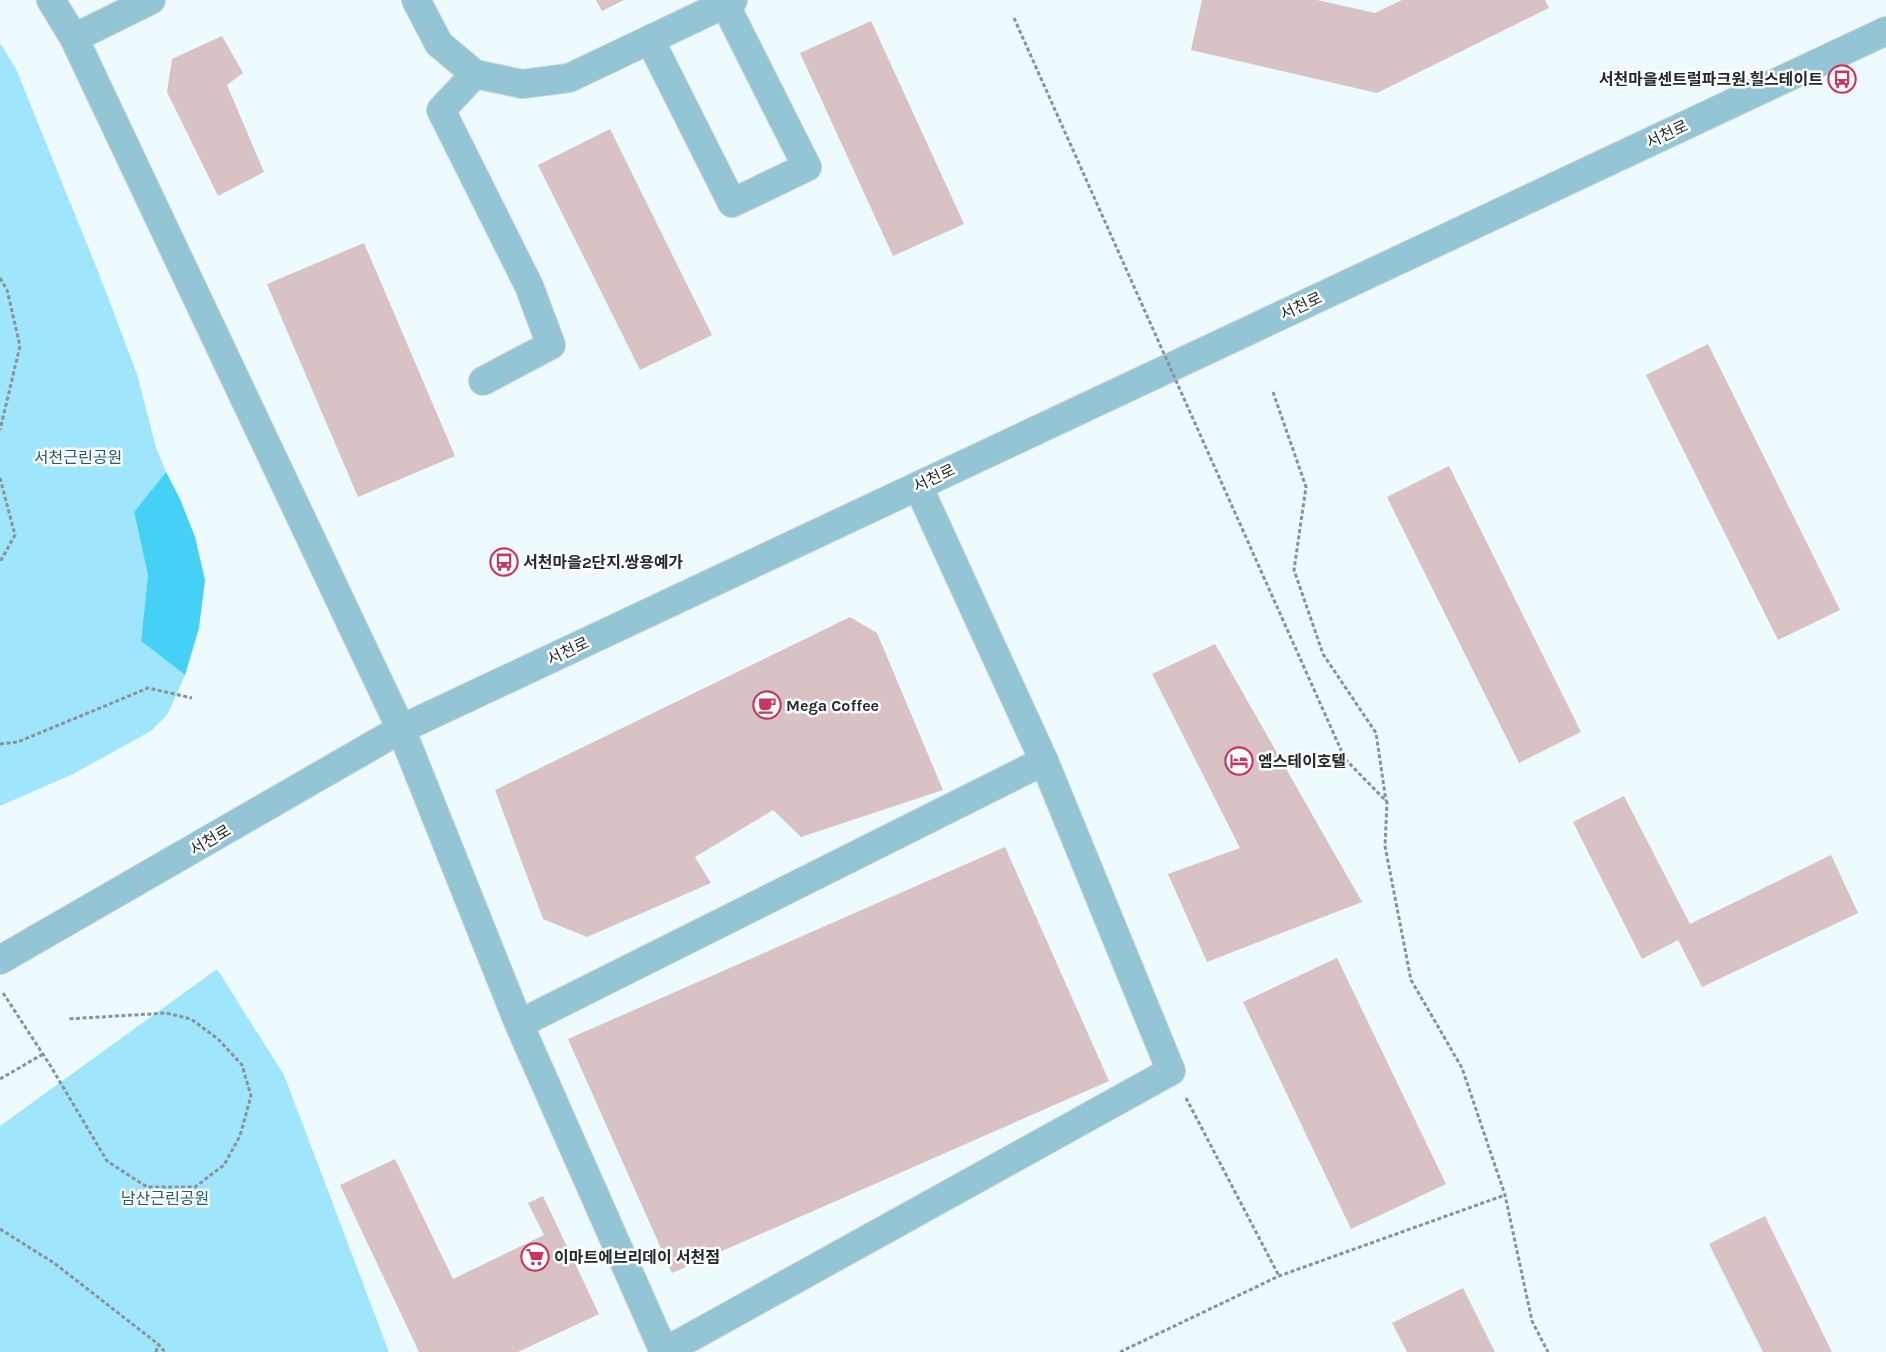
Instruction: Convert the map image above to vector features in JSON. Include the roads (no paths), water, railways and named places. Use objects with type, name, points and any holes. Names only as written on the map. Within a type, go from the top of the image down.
[{"type":"street","points":[[51,0],[74,38],[401,729],[519,1024],[664,1352],[1171,1071],[1044,761],[918,486]]},
{"type":"street","points":[[74,38],[151,0]]},
{"type":"street","points":[[416,0],[440,44],[475,74],[522,84],[569,78],[729,2],[807,167],[732,203],[650,40]]},
{"type":"street","name":"서천로","points":[[0,960],[401,729],[1886,31]]},
{"type":"street","points":[[475,74],[441,110],[529,286],[551,345],[483,382]]},
{"type":"street","points":[[519,1024],[1044,761]]},
{"type":"place","name":"서천마을센트럴파크원.힐스테이트","points":[[1842,79]]},
{"type":"place","name":"서천마을2단지.쌍용예가","points":[[504,562]]},
{"type":"place","name":"Mega Coffee","points":[[767,705]]},
{"type":"place","name":"엠스테이호텔","points":[[1239,761]]},
{"type":"place","name":"이마트에브리데이 서천점","points":[[535,1257]]},
{"type":"park label","name":"서천근린공원","points":[[78,457]]},
{"type":"park label","name":"남산근린공원","points":[[165,1198]]}]
